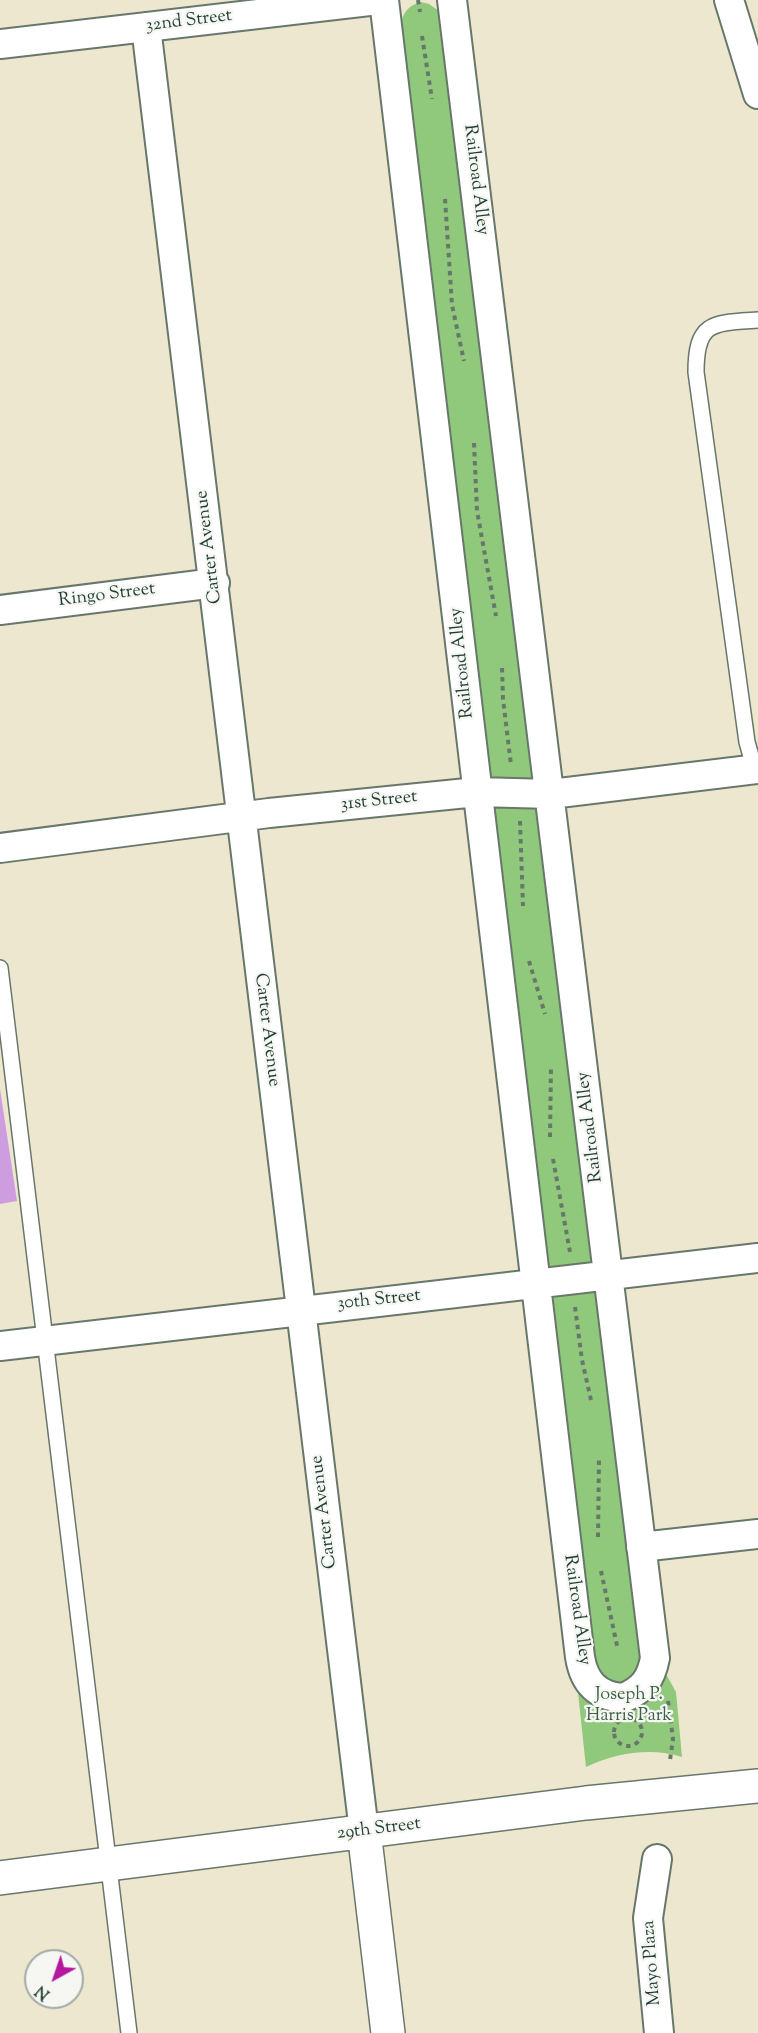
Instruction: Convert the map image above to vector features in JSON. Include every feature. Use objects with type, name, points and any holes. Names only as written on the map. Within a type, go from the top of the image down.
[{"type":"street","name":"32nd Street","points":[[0,44],[378,0]]},
{"type":"street","name":"Railroad Alley","points":[[384,0],[436,421],[477,792],[582,1671],[588,1682],[612,1697],[623,1698],[635,1694],[644,1686],[652,1674],[655,1658],[452,0]]},
{"type":"street","points":[[729,0],[758,94]]},
{"type":"street","name":"Carter Avenue","points":[[146,27],[215,583],[240,817],[388,2033]]},
{"type":"street","name":"Ringo Street","points":[[0,610],[215,583]]},
{"type":"street","name":"31st Street","points":[[0,848],[240,817],[477,792],[551,794],[757,773]]},
{"type":"street","name":"30th Street","points":[[0,1346],[758,1258]]},
{"type":"street","points":[[641,1547],[758,1534]]},
{"type":"street","name":"29th Street","points":[[0,1878],[586,1803],[758,1786]]},
{"type":"street","name":"Mayo Plaza","points":[[657,1858],[648,1918],[659,2033]]},
{"type":"lane","points":[[757,773],[745,731],[696,372],[696,348],[705,331],[724,322],[758,320]]},
{"type":"lane","points":[[0,968],[129,2033]]},
{"type":"path","points":[[418,0],[420,12]]},
{"type":"path","points":[[413,15],[420,12],[427,14]]},
{"type":"path","points":[[414,34],[422,36],[428,34]]},
{"type":"path","points":[[422,36],[434,106]]},
{"type":"path","points":[[444,193],[452,305],[465,362]]},
{"type":"path","points":[[474,435],[477,511],[496,618]]},
{"type":"path","points":[[501,660],[504,716],[512,770]]},
{"type":"path","points":[[519,813],[523,861],[523,911]]},
{"type":"path","points":[[528,955],[547,1023]]},
{"type":"path","points":[[551,1054],[551,1146]]},
{"type":"path","points":[[552,1154],[570,1257]]},
{"type":"path","points":[[575,1303],[582,1360],[593,1407]]},
{"type":"path","points":[[598,1455],[598,1543]]},
{"type":"path","points":[[600,1562],[618,1650]]},
{"type":"path","points":[[611,1653],[618,1650],[625,1651]]},
{"type":"path","points":[[668,1694],[673,1739],[670,1760]]},
{"type":"path","points":[[625,1717],[633,1718],[642,1729],[637,1743],[630,1746],[616,1741],[613,1734],[614,1726],[625,1717]]},
{"type":"green space","name":"Joseph P. Harris Park","points":[[421,2],[439,11],[642,1659],[666,1674],[676,1692],[682,1757],[658,1752],[633,1753],[609,1758],[586,1767],[400,31],[405,12]]},
{"type":"building","points":[[0,1089],[17,1201],[0,1204]]}]
